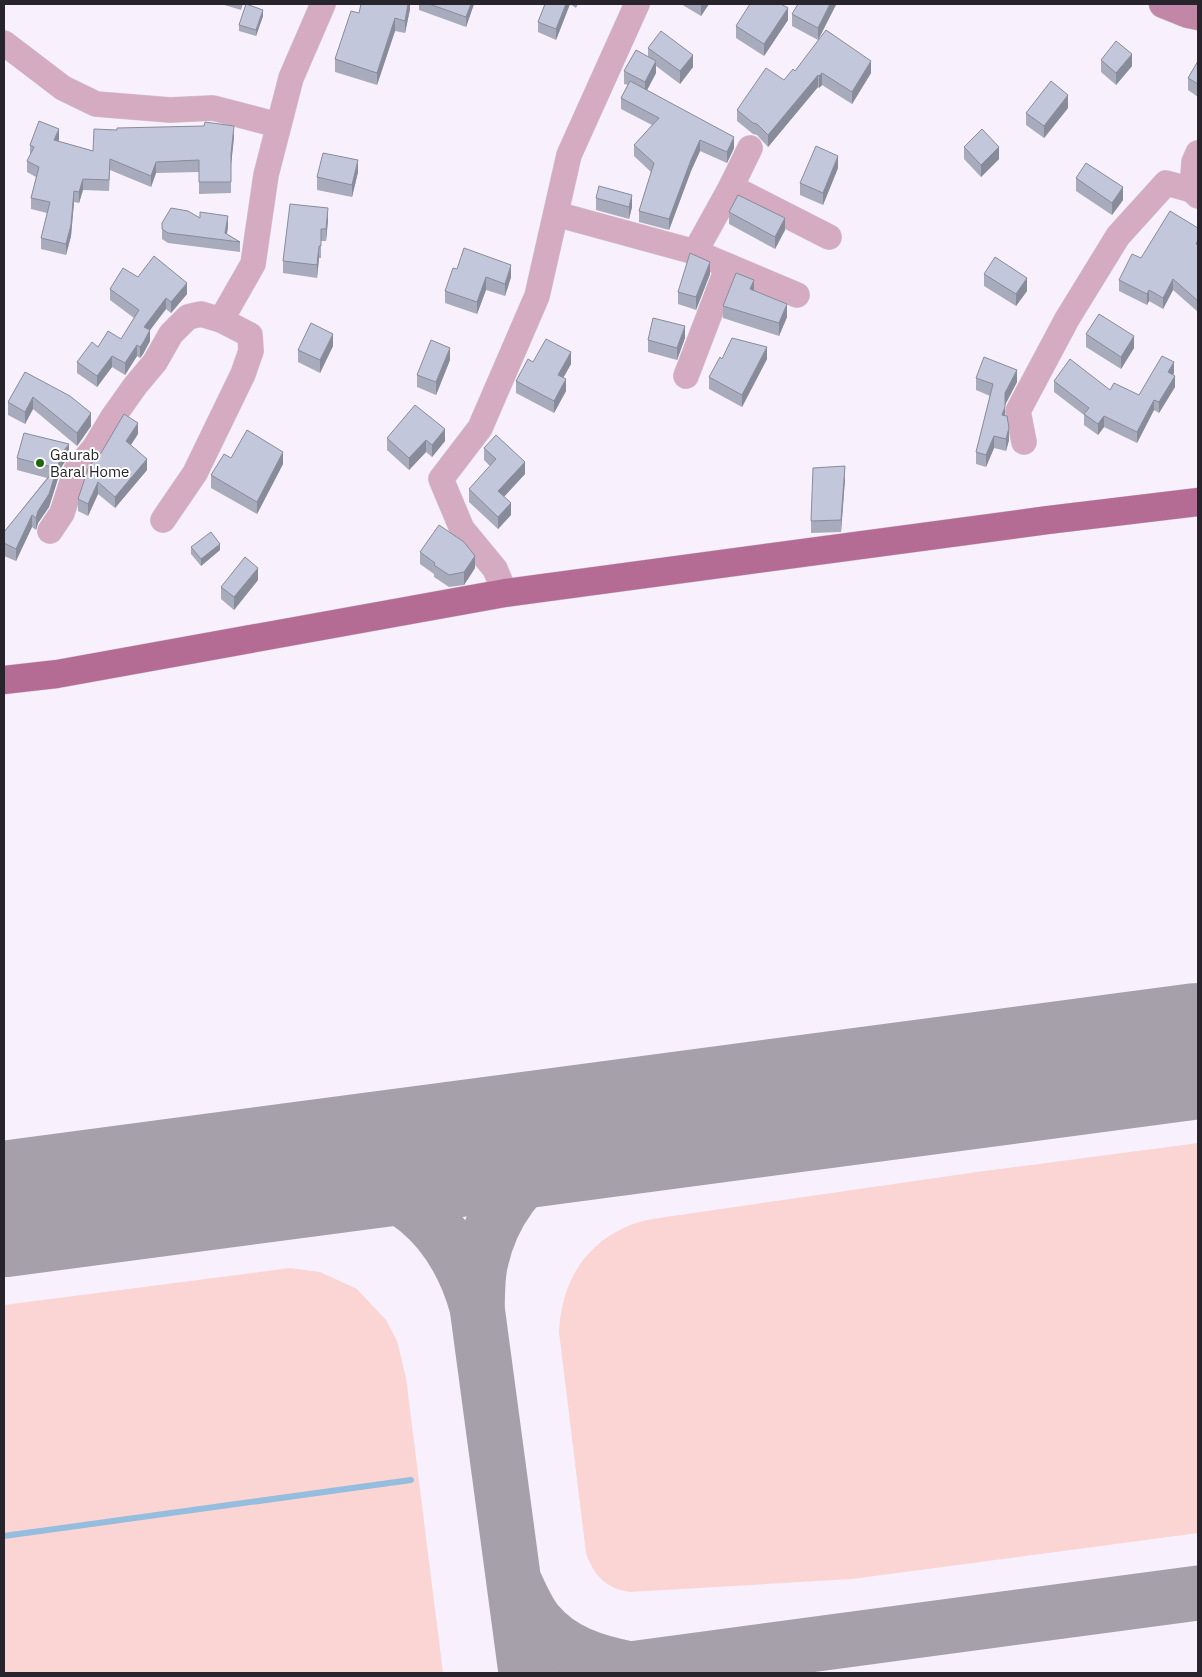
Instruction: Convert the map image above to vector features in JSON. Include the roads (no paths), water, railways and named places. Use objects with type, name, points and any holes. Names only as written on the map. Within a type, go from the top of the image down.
[{"type":"main road","points":[[4,680],[57,674],[505,593],[1048,520],[1198,502]]},
{"type":"street","points":[[221,320],[253,264],[266,175],[278,125],[291,78],[323,4]]},
{"type":"street","points":[[505,593],[495,569],[462,529],[441,479],[480,428],[534,305],[569,155],[637,4]]},
{"type":"street","points":[[1163,4],[1198,16]]},
{"type":"street","points":[[4,43],[63,88],[96,104],[170,110],[214,108],[278,125]]},
{"type":"street","points":[[695,252],[750,148]]},
{"type":"street","points":[[1024,442],[1018,410],[1067,319],[1118,236],[1166,183],[1195,193],[1194,162],[1198,153]]},
{"type":"street","points":[[731,187],[829,237]]},
{"type":"street","points":[[556,214],[695,252],[797,295]]},
{"type":"street","points":[[686,376],[728,266]]},
{"type":"street","points":[[50,531],[62,513],[76,470],[95,446],[135,386],[155,362],[171,334],[188,317],[202,314],[221,320],[250,335],[251,351],[243,374],[195,473],[163,520]]},
{"type":"waterway","points":[[4,1536],[411,1480]]},
{"type":"place","name":"Gaurab Baral Home","points":[[40,463]]}]
